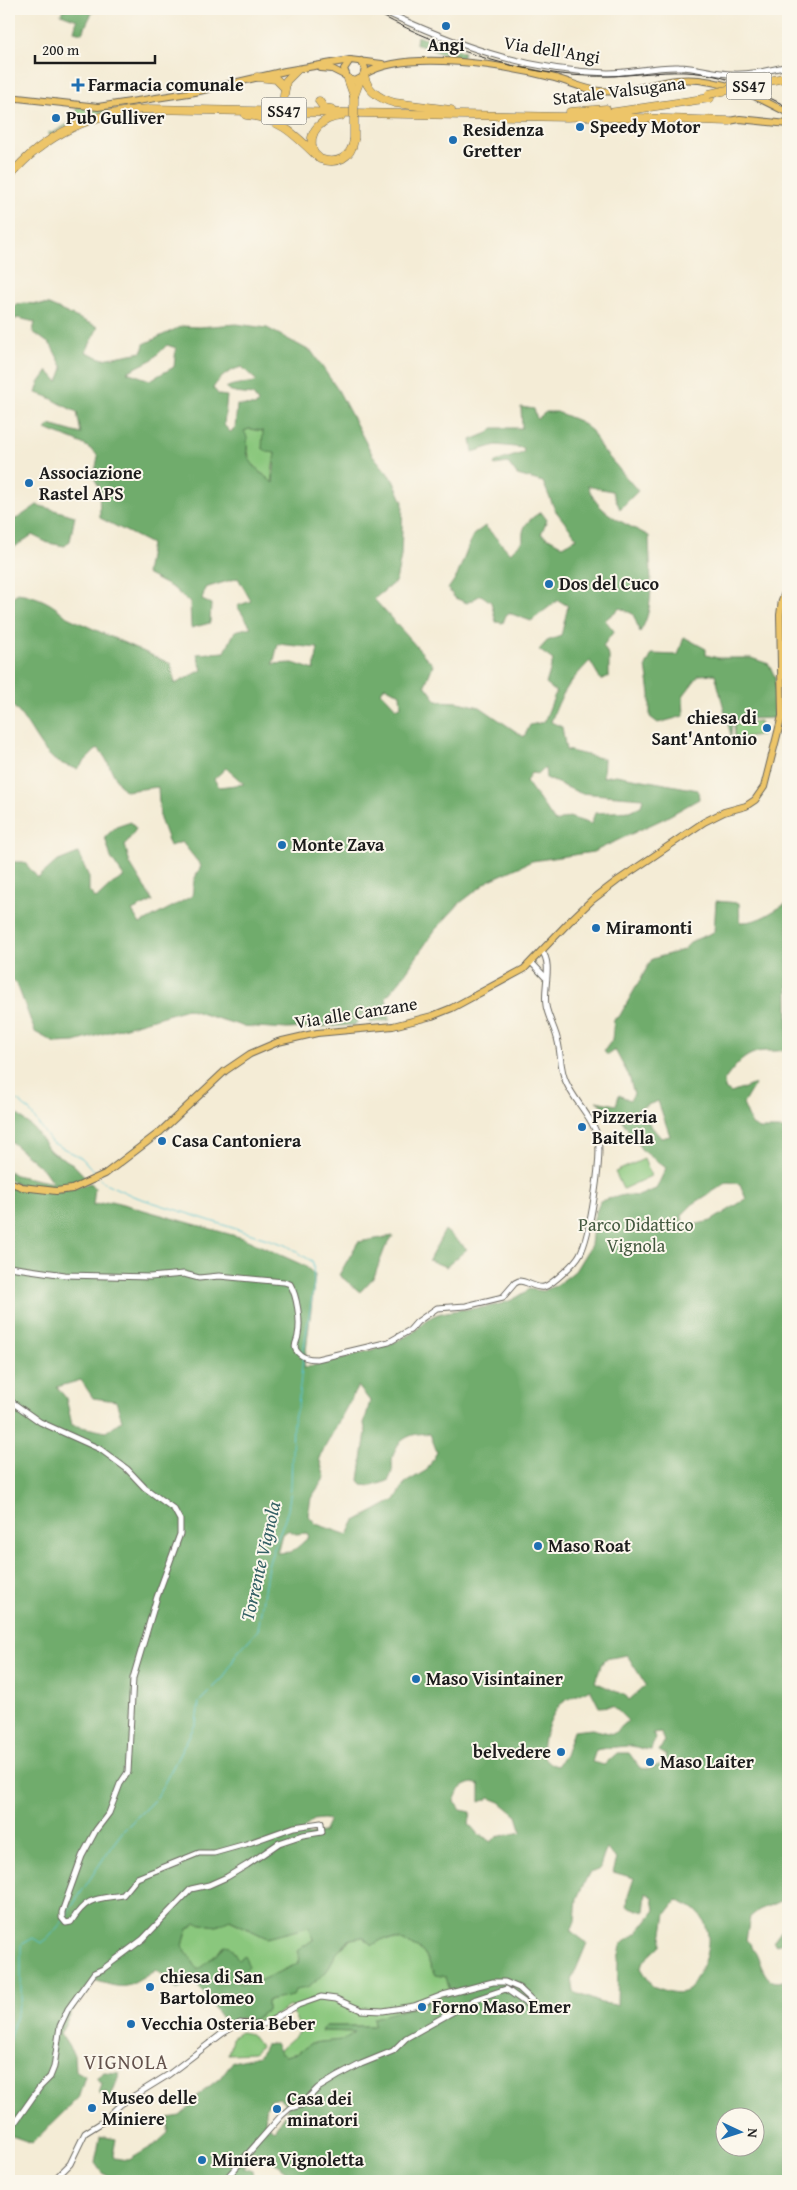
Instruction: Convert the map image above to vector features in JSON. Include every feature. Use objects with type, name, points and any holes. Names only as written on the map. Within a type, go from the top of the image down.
[{"type":"highway","points":[[222,111],[245,106],[280,105],[284,100],[286,81],[296,70]]},
{"type":"highway","points":[[354,93],[363,76]]},
{"type":"highway","points":[[363,76],[370,90],[390,102],[502,115]]},
{"type":"highway","points":[[222,111],[258,117],[278,123],[296,135],[325,161],[337,161],[349,154],[353,148],[354,140],[354,93],[347,77]]},
{"type":"highway","points":[[257,78],[276,79],[285,88]]},
{"type":"highway","name":"Statale Valsugana","points":[[546,116],[589,116],[710,96],[788,79]]},
{"type":"highway","name":"Statale Valsugana","points":[[546,116],[710,96]]},
{"type":"highway","points":[[319,101],[324,108],[347,112]]},
{"type":"highway","name":"SS47","points":[[9,177],[26,158],[50,140],[72,127],[102,116],[138,110],[546,116]]},
{"type":"highway","points":[[314,153],[312,137],[321,123],[334,116],[360,113]]},
{"type":"highway","points":[[589,116],[729,120]]},
{"type":"main road","points":[[347,77],[344,67],[350,60]]},
{"type":"main road","points":[[9,97],[86,106],[111,105],[195,92],[350,60],[386,64],[435,61],[476,64],[554,78],[599,91],[622,90],[677,80],[704,80],[730,87],[786,112],[787,124],[740,119],[729,120]]},
{"type":"main road","points":[[361,61],[365,66],[363,76]]},
{"type":"main road","points":[[315,67],[332,70],[352,81],[386,64]]},
{"type":"main road","name":"Via alle Canzane","points":[[9,1182],[22,1187],[56,1191],[72,1189],[105,1174],[160,1132],[225,1071],[250,1054],[300,1036],[394,1026],[432,1016],[452,1008],[515,974],[531,962],[592,900],[713,817],[746,806],[755,800],[764,787],[779,732],[784,699],[780,615],[782,600],[788,586]]},
{"type":"street","name":"Via dell'Angi","points":[[379,9],[424,30],[470,48],[509,60],[569,71],[610,73],[661,67],[682,67],[731,74],[759,73],[788,66]]},
{"type":"street","points":[[9,1267],[65,1275],[150,1277],[184,1274],[199,1278],[219,1276],[284,1282],[290,1284],[294,1296],[298,1329],[295,1344],[300,1355],[306,1358],[317,1359],[389,1342],[410,1330],[437,1308],[466,1306],[503,1297],[519,1281],[537,1287],[544,1287],[580,1255],[591,1216],[599,1155],[598,1139],[594,1128],[573,1096],[564,1076],[558,1040],[545,1002],[547,960],[542,951]]},
{"type":"street","points":[[531,962],[543,973],[546,980]]},
{"type":"street","points":[[9,1400],[40,1422],[100,1450],[127,1469],[145,1488],[174,1509],[180,1520],[180,1534],[157,1597],[132,1678],[128,1772],[120,1784],[109,1813],[96,1830],[82,1856],[61,1915],[62,1918],[66,1923],[71,1922],[76,1913],[99,1897],[123,1895],[137,1878],[199,1853],[214,1853],[230,1849],[294,1827],[317,1822],[322,1825],[322,1832],[303,1834],[279,1843],[227,1877],[209,1885],[192,1889],[143,1939],[103,1969],[94,1973],[68,2009],[60,2026],[54,2067],[50,2077],[40,2087],[9,2131]]},
{"type":"street","points":[[53,2181],[70,2164],[84,2133],[101,2123],[121,2104],[168,2076],[188,2058],[240,2023],[260,2025],[267,2023],[298,2005],[321,1997],[336,1999],[361,2010],[383,2011],[414,2006],[460,1990],[500,1982],[519,1988],[534,2002],[535,2006],[531,2007],[511,1990],[501,1989],[459,2007],[406,2038],[393,2051],[338,2076],[318,2088],[301,2104],[290,2108],[281,2116],[224,2181]]},
{"type":"green space","points":[[63,9],[94,9],[82,33],[74,31],[77,20],[61,14]]},
{"type":"green space","points":[[417,36],[464,52],[462,58],[439,53],[416,44]]},
{"type":"green space","points":[[77,107],[112,110],[77,121],[49,136],[49,132],[52,133],[73,121]]},
{"type":"green space","points":[[24,303],[49,305],[98,327],[86,352],[103,359],[142,352],[144,344],[182,326],[199,327],[236,324],[267,328],[312,352],[338,390],[372,454],[393,480],[403,502],[401,556],[396,581],[374,599],[433,665],[425,685],[437,701],[459,702],[480,707],[524,737],[530,725],[544,722],[556,692],[546,684],[553,660],[539,650],[547,641],[561,636],[568,606],[558,600],[531,621],[509,613],[506,615],[503,623],[496,622],[491,602],[481,595],[467,603],[455,598],[448,589],[457,576],[473,535],[485,526],[510,553],[523,541],[523,531],[527,524],[541,512],[547,520],[541,534],[563,546],[577,538],[555,510],[543,482],[517,475],[508,463],[494,465],[495,462],[523,453],[524,448],[496,445],[473,452],[471,440],[488,433],[493,428],[522,428],[521,407],[534,409],[537,419],[546,412],[557,412],[579,421],[592,431],[601,448],[638,491],[620,509],[612,491],[588,485],[597,503],[604,510],[621,522],[649,536],[651,586],[649,610],[640,632],[633,614],[620,608],[605,620],[614,631],[603,646],[609,656],[609,676],[601,680],[590,661],[576,675],[566,689],[551,722],[562,727],[566,750],[604,759],[603,777],[616,775],[698,790],[699,799],[665,818],[593,852],[532,861],[490,880],[460,903],[435,930],[400,981],[386,997],[390,1020],[370,1023],[364,1012],[355,1025],[287,1029],[242,1026],[187,1009],[75,1042],[55,1043],[35,1032],[17,984],[9,978],[9,862],[24,862],[38,878],[56,862],[78,853],[89,877],[89,891],[96,899],[112,884],[124,877],[111,858],[105,837],[116,827],[131,822],[136,829],[125,845],[130,864],[153,901],[132,911],[140,924],[192,896],[194,880],[201,866],[182,842],[170,846],[160,819],[158,787],[125,791],[98,748],[77,769],[57,761],[40,745],[21,715],[9,703],[9,599],[18,593],[38,598],[50,604],[67,617],[171,664],[175,684],[202,670],[197,654],[225,652],[235,631],[251,627],[237,606],[251,601],[238,578],[205,588],[202,600],[211,604],[210,623],[191,628],[190,603],[173,588],[146,574],[151,544],[100,518],[99,487],[94,478],[98,456],[81,443],[46,429],[50,425],[81,434],[77,412],[47,396],[36,393],[39,383],[48,371],[58,382],[63,368],[51,345],[33,332],[35,322],[18,318],[9,322],[9,307]],"holes":[[[167,345],[176,348],[174,367],[150,380],[127,372],[153,359]],[[242,367],[257,381],[226,388],[235,393],[253,395],[258,402],[255,406],[237,405],[235,429],[230,432],[224,425],[227,396],[219,395],[213,388],[222,377]],[[249,429],[263,431],[262,448],[268,452],[275,453],[273,483],[250,460],[247,451],[246,434],[244,431]],[[278,644],[318,648],[314,670],[293,663],[273,664]],[[385,686],[400,694],[401,707],[396,708],[381,692]],[[226,768],[244,784],[219,787],[214,779]],[[545,768],[546,778],[580,793],[643,798],[641,806],[629,811],[595,813],[591,824],[569,817],[555,822],[526,781],[531,773],[539,774]]]},
{"type":"green space","points":[[249,429],[263,431],[275,453],[272,472],[273,484],[250,461],[244,431]]},
{"type":"green space","points":[[37,505],[75,516],[70,541],[65,546],[48,543],[32,535],[9,551],[9,521],[18,518]]},
{"type":"green space","points":[[684,637],[706,649],[706,655],[718,658],[751,658],[769,664],[775,677],[776,718],[743,719],[732,722],[731,736],[715,674],[699,675],[683,696],[684,716],[658,723],[650,717],[650,694],[646,666],[652,654],[678,655]]},
{"type":"green space","points":[[760,721],[761,735],[735,738],[734,724]]},
{"type":"green space","name":"Parco Didattico Vignola","points":[[716,901],[739,903],[740,922],[754,921],[788,903],[788,1048],[780,1051],[758,1052],[746,1057],[724,1081],[725,1089],[731,1093],[755,1084],[743,1104],[752,1125],[760,1129],[788,1129],[788,1898],[759,1910],[750,1917],[746,1940],[751,1944],[763,1971],[771,1980],[777,1982],[788,1979],[788,2181],[298,2181],[274,2162],[249,2159],[244,2167],[252,2170],[253,2176],[259,2177],[261,2174],[271,2181],[114,2181],[114,2179],[102,2173],[95,2163],[100,2138],[116,2139],[114,2158],[129,2160],[156,2144],[168,2133],[169,2118],[180,2116],[193,2104],[197,2096],[220,2078],[232,2062],[259,2056],[265,2044],[275,2043],[280,2053],[285,2056],[298,2053],[311,2043],[343,2040],[355,2032],[322,2031],[325,2026],[374,2026],[373,2018],[418,2006],[421,2010],[427,2007],[425,2003],[451,1994],[446,1977],[435,1975],[425,1954],[417,1948],[401,1940],[383,1939],[373,1945],[363,1937],[350,1939],[336,1954],[326,1972],[307,1988],[295,1990],[293,1996],[267,2001],[267,2010],[251,2021],[241,2018],[228,2025],[195,1982],[177,1990],[169,1979],[156,1970],[127,1986],[114,1986],[94,1980],[82,1994],[60,2033],[74,2055],[75,2070],[85,2076],[78,2098],[32,2143],[9,2135],[9,1183],[56,1192],[91,1183],[95,1188],[93,1205],[112,1201],[243,1238],[305,1266],[315,1275],[304,1368],[371,1350],[396,1341],[411,1334],[438,1314],[507,1302],[529,1289],[543,1291],[557,1285],[575,1271],[591,1245],[594,1218],[600,1201],[624,1195],[638,1196],[656,1189],[666,1168],[641,1149],[619,1116],[596,1101],[616,1105],[619,1095],[630,1100],[634,1094],[629,1076],[615,1050],[607,1055],[604,1051],[612,1040],[614,1019],[619,1017],[652,959],[683,950],[692,941],[714,932]],"holes":[[[658,1101],[670,1136],[661,1138],[637,1109]],[[728,1182],[740,1184],[746,1199],[711,1221],[683,1227],[682,1215],[693,1204]],[[81,1380],[93,1398],[116,1401],[122,1420],[106,1432],[72,1425],[66,1398],[57,1387]],[[358,1386],[370,1401],[364,1424],[366,1432],[359,1480],[362,1485],[372,1486],[388,1481],[392,1472],[393,1455],[399,1444],[408,1437],[418,1434],[430,1434],[437,1452],[427,1470],[405,1483],[395,1500],[354,1522],[348,1535],[316,1524],[308,1515],[311,1498],[325,1477],[319,1458]],[[288,1530],[296,1534],[307,1533],[309,1537],[292,1552],[277,1553],[282,1534]],[[627,1655],[646,1685],[629,1700],[626,1696],[595,1682],[605,1659]],[[590,1689],[599,1707],[613,1706],[628,1721],[613,1734],[592,1729],[573,1731],[565,1755],[557,1766],[548,1762],[542,1749],[553,1716],[559,1706]],[[661,1733],[664,1742],[659,1751],[666,1755],[664,1763],[648,1769],[640,1768],[629,1753],[617,1753],[604,1765],[592,1762],[596,1750],[631,1746],[651,1750],[655,1738],[653,1734]],[[469,1784],[480,1785],[480,1802],[490,1798],[500,1802],[517,1816],[522,1832],[496,1837],[491,1842],[477,1833],[469,1824],[471,1812],[461,1810],[454,1802],[458,1792]],[[313,1820],[329,1820],[323,1833],[308,1835],[304,1829]],[[606,1849],[617,1859],[613,1872],[634,1878],[627,1906],[644,1912],[646,1893],[653,1897],[655,1910],[637,1933],[621,1945],[618,1960],[617,2005],[601,2003],[574,1992],[572,1979],[587,1943],[571,1931],[575,1921],[577,1898],[589,1873],[599,1870]],[[677,1900],[692,1908],[705,1923],[708,1939],[706,1956],[694,1983],[688,1990],[678,1993],[652,1986],[641,1968],[642,1963],[661,1945],[666,1914]],[[230,1920],[267,1938],[309,1927],[314,1939],[297,1951],[300,1959],[297,1964],[259,1981],[241,1984],[238,1983],[239,1977],[249,1966],[244,1956],[238,1960],[230,1946],[226,1945],[198,1970],[183,1946],[187,1930],[196,1923],[217,1926]],[[279,2098],[288,2105],[285,2115],[274,2130],[265,2124],[266,2108],[270,2100]]]},
{"type":"green space","points":[[9,1107],[34,1129],[50,1151],[73,1164],[89,1181],[49,1189],[30,1187],[9,1180],[9,1171],[15,1175],[53,1183],[43,1169],[9,1140]]},
{"type":"green space","points":[[644,1159],[651,1176],[623,1189],[615,1172]]},
{"type":"green space","points":[[445,1230],[467,1249],[446,1267],[429,1260]]},
{"type":"green space","points":[[393,1236],[385,1248],[374,1277],[360,1292],[339,1275],[358,1242]]},
{"type":"green space","points":[[229,1920],[267,1938],[309,1926],[314,1939],[297,1951],[300,1959],[297,1964],[259,1981],[241,1984],[238,1983],[238,1960],[226,1945],[198,1970],[183,1946],[187,1930],[196,1923],[217,1926]]},
{"type":"green space","points":[[785,1926],[788,1926],[788,1940],[776,1945],[773,1942]]},
{"type":"green space","points":[[363,1937],[373,1945],[383,1939],[401,1940],[417,1948],[425,1954],[435,1975],[446,1976],[451,1995],[425,2004],[427,2007],[421,2010],[374,2018],[374,2026],[325,2026],[322,2031],[356,2032],[343,2040],[311,2043],[298,2053],[285,2056],[280,2053],[280,2049],[301,2031],[290,2006],[262,2021],[251,2021],[267,2010],[267,2001],[292,1996],[295,1990],[326,1972],[336,1954],[351,1939]]},
{"type":"green space","points":[[241,2032],[251,2034],[260,2046],[254,2053],[228,2054],[232,2038]]},
{"type":"green space","points":[[104,2072],[120,2073],[112,2094],[111,2109],[106,2103],[107,2092],[99,2094],[102,2083],[96,2078]]},
{"type":"waterway","name":"Torrente Vignola","points":[[9,1094],[28,1109],[51,1142],[82,1158],[98,1176]]},
{"type":"waterway","name":"Torrente Vignola","points":[[100,1179],[133,1196],[286,1245],[313,1262],[314,1284],[303,1354]]},
{"type":"waterway","name":"Torrente Vignola","points":[[65,1917],[123,1831],[157,1797],[196,1723],[199,1702],[224,1677],[237,1653],[258,1630],[268,1565],[288,1510],[291,1488],[293,1421],[298,1405],[303,1358]]},
{"type":"waterway","name":"Torrente Vignola","points":[[9,2040],[21,1998],[21,1945],[33,1938],[41,1943],[63,1921]]},
{"type":"railway","points":[[369,9],[447,45],[475,55],[532,70],[588,76],[665,72],[701,73],[741,84]]},
{"type":"railway","points":[[758,92],[788,107]]},
{"type":"place","name":"Angi","points":[[446,26]]},
{"type":"place","name":"Farmacia comunale","points":[[78,85]]},
{"type":"place","name":"Pub Gulliver","points":[[56,118]]},
{"type":"place","name":"Speedy Motor","points":[[580,127]]},
{"type":"place","name":"Residenza Gretter","points":[[453,140]]},
{"type":"place","name":"Associazione Rastel APS","points":[[29,483]]},
{"type":"place","name":"Dos del Cuco","points":[[549,584]]},
{"type":"place","name":"chiesa di Sant'Antonio","points":[[767,728]]},
{"type":"place","name":"Monte Zava","points":[[282,845]]},
{"type":"place","name":"Miramonti","points":[[596,928]]},
{"type":"place","name":"Pizzeria Baitella","points":[[582,1127]]},
{"type":"place","name":"Casa Cantoniera","points":[[162,1141]]},
{"type":"place","name":"Maso Roat","points":[[538,1546]]},
{"type":"place","name":"Maso Visintainer","points":[[416,1679]]},
{"type":"place","name":"belvedere","points":[[561,1752]]},
{"type":"place","name":"Maso Laiter","points":[[650,1762]]},
{"type":"place","name":"chiesa di San Bartolomeo","points":[[150,1987]]},
{"type":"place","name":"Forno Maso Emer","points":[[422,2007]]},
{"type":"place","name":"Vecchia Osteria Beber","points":[[131,2024]]},
{"type":"place","name":"Museo delle Miniere","points":[[92,2108]]},
{"type":"place","name":"Casa dei minatori","points":[[277,2109]]},
{"type":"place","name":"Miniera Vignoletta","points":[[202,2160]]},
{"type":"district","name":"VIGNOLA","points":[[126,2062]]}]
